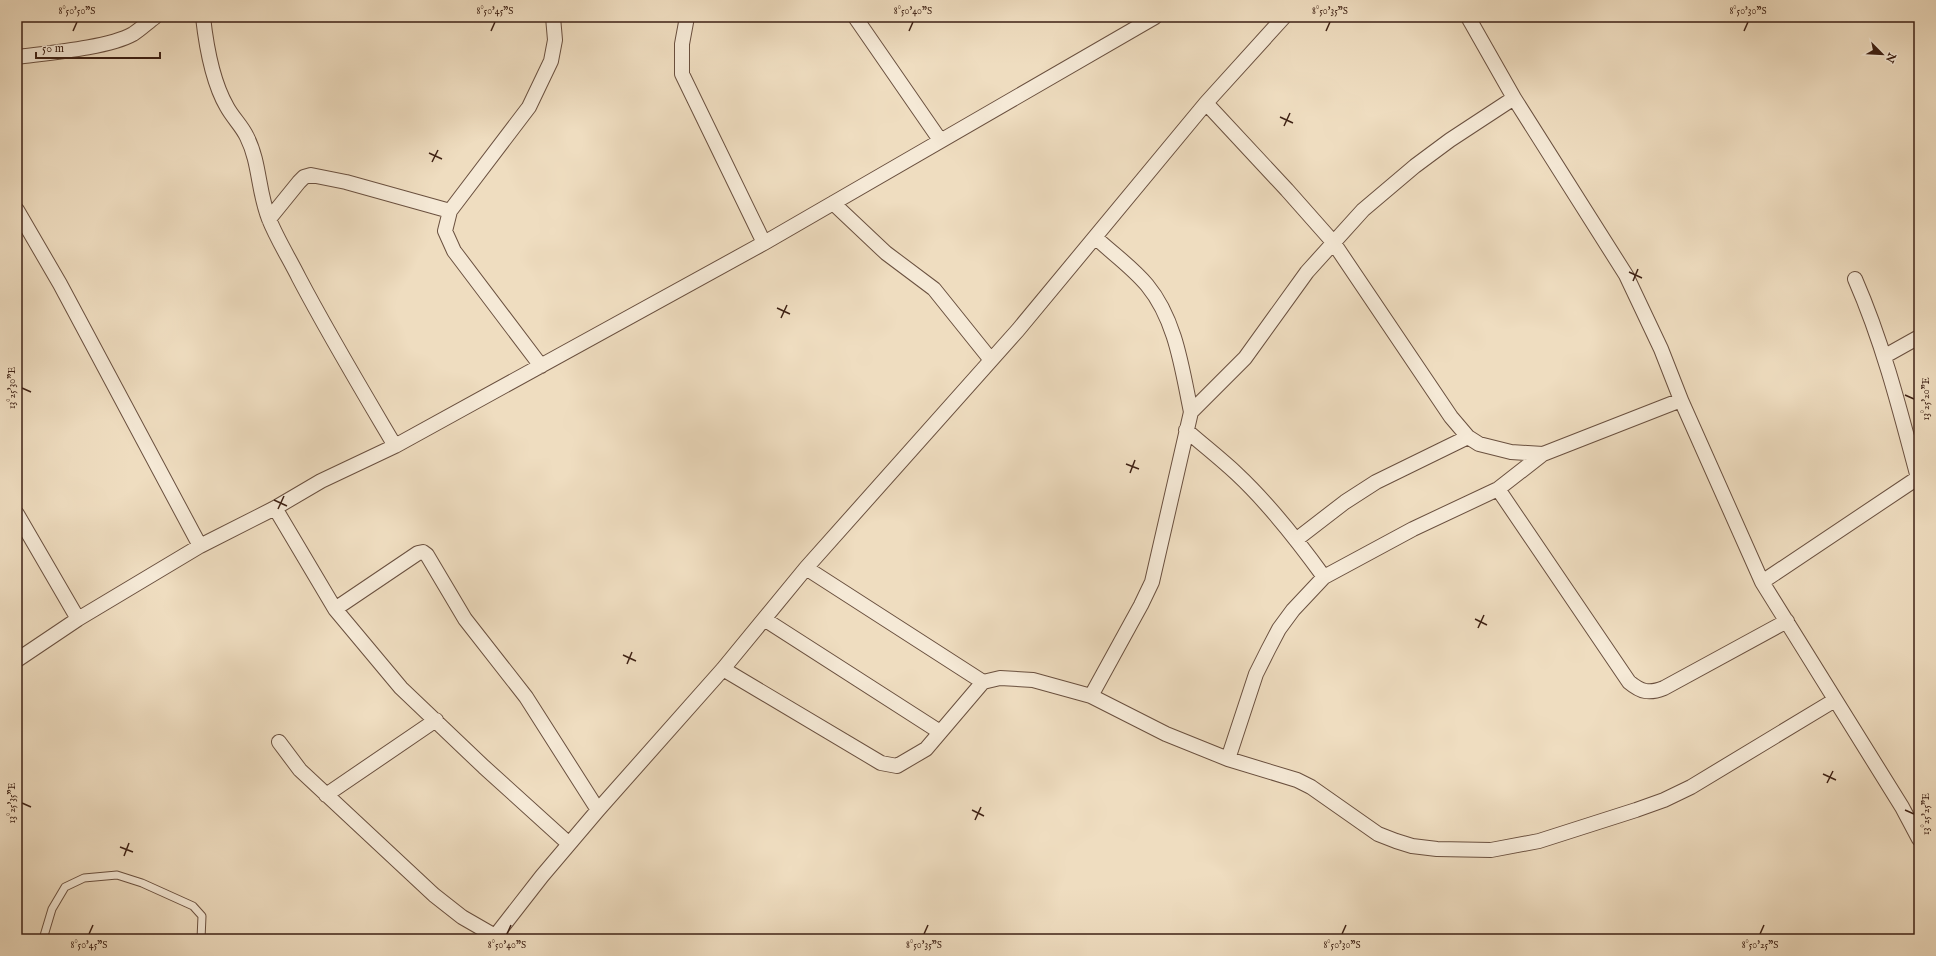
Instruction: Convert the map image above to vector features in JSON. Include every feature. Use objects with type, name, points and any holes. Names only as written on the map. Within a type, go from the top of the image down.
[{"type":"street","points":[[17,57],[51,53],[120,39],[132,34],[155,17]]},
{"type":"street","points":[[202,17],[212,67],[226,106],[249,142],[260,177],[262,197],[269,219],[328,333],[396,446]]},
{"type":"street","points":[[541,366],[454,251],[445,231],[450,211],[529,107],[551,62],[556,40],[553,17]]},
{"type":"street","points":[[687,17],[682,44],[682,74],[764,243]]},
{"type":"street","points":[[855,17],[940,140]]},
{"type":"street","points":[[17,660],[78,618],[200,546],[275,508],[321,481],[396,446],[764,243],[1155,17]]},
{"type":"street","points":[[279,742],[300,770],[434,895],[462,918],[494,938],[598,810],[723,669],[806,568],[991,360],[1206,103],[1284,17]]},
{"type":"street","points":[[1468,17],[1514,98],[1626,275],[1659,343],[1682,400],[1762,582],[1788,621],[1835,700],[1902,807],[1919,839]]},
{"type":"street","points":[[1191,412],[1244,358],[1307,272],[1363,210],[1414,166],[1450,140],[1514,98]]},
{"type":"street","points":[[1206,103],[1278,179],[1333,242],[1451,417],[1468,437],[1479,444],[1511,452],[1543,454]]},
{"type":"street","points":[[269,219],[299,182],[304,177],[312,175],[346,182],[450,211]]},
{"type":"street","points":[[833,203],[886,253],[934,289],[991,360]]},
{"type":"street","points":[[17,210],[60,284],[200,546]]},
{"type":"street","points":[[1091,696],[1142,605],[1152,582],[1191,412],[1176,341],[1156,298],[1147,285],[1095,237]]},
{"type":"street","points":[[1762,582],[1918,477],[1885,356],[1855,279]]},
{"type":"street","points":[[1885,356],[1919,337]]},
{"type":"street","points":[[1228,759],[1256,674],[1279,629],[1293,610],[1324,577],[1413,528],[1498,489],[1543,454],[1682,400]]},
{"type":"street","points":[[1186,430],[1238,474],[1297,540],[1324,577]]},
{"type":"street","points":[[1297,540],[1345,502],[1376,482],[1468,437]]},
{"type":"street","points":[[1498,489],[1629,682],[1644,692],[1654,692],[1664,688],[1788,621]]},
{"type":"street","points":[[275,508],[335,609],[401,688],[569,844]]},
{"type":"street","points":[[17,514],[78,618]]},
{"type":"street","points":[[335,609],[418,553],[423,552],[427,554],[465,619],[526,697],[598,810]]},
{"type":"street","points":[[806,568],[983,682]]},
{"type":"street","points":[[764,619],[940,732]]},
{"type":"street","points":[[723,669],[881,763],[898,766],[926,749],[983,682],[1000,678],[1033,680],[1091,696],[1166,734],[1228,759],[1297,780],[1312,787],[1378,834],[1412,846],[1437,849],[1491,850],[1539,841],[1664,800],[1691,787],[1835,700]]},
{"type":"street","points":[[326,795],[436,720]]},
{"type":"lane","points":[[43,939],[52,909],[65,887],[84,878],[117,875],[142,883],[193,906],[202,916],[201,939]]}]
